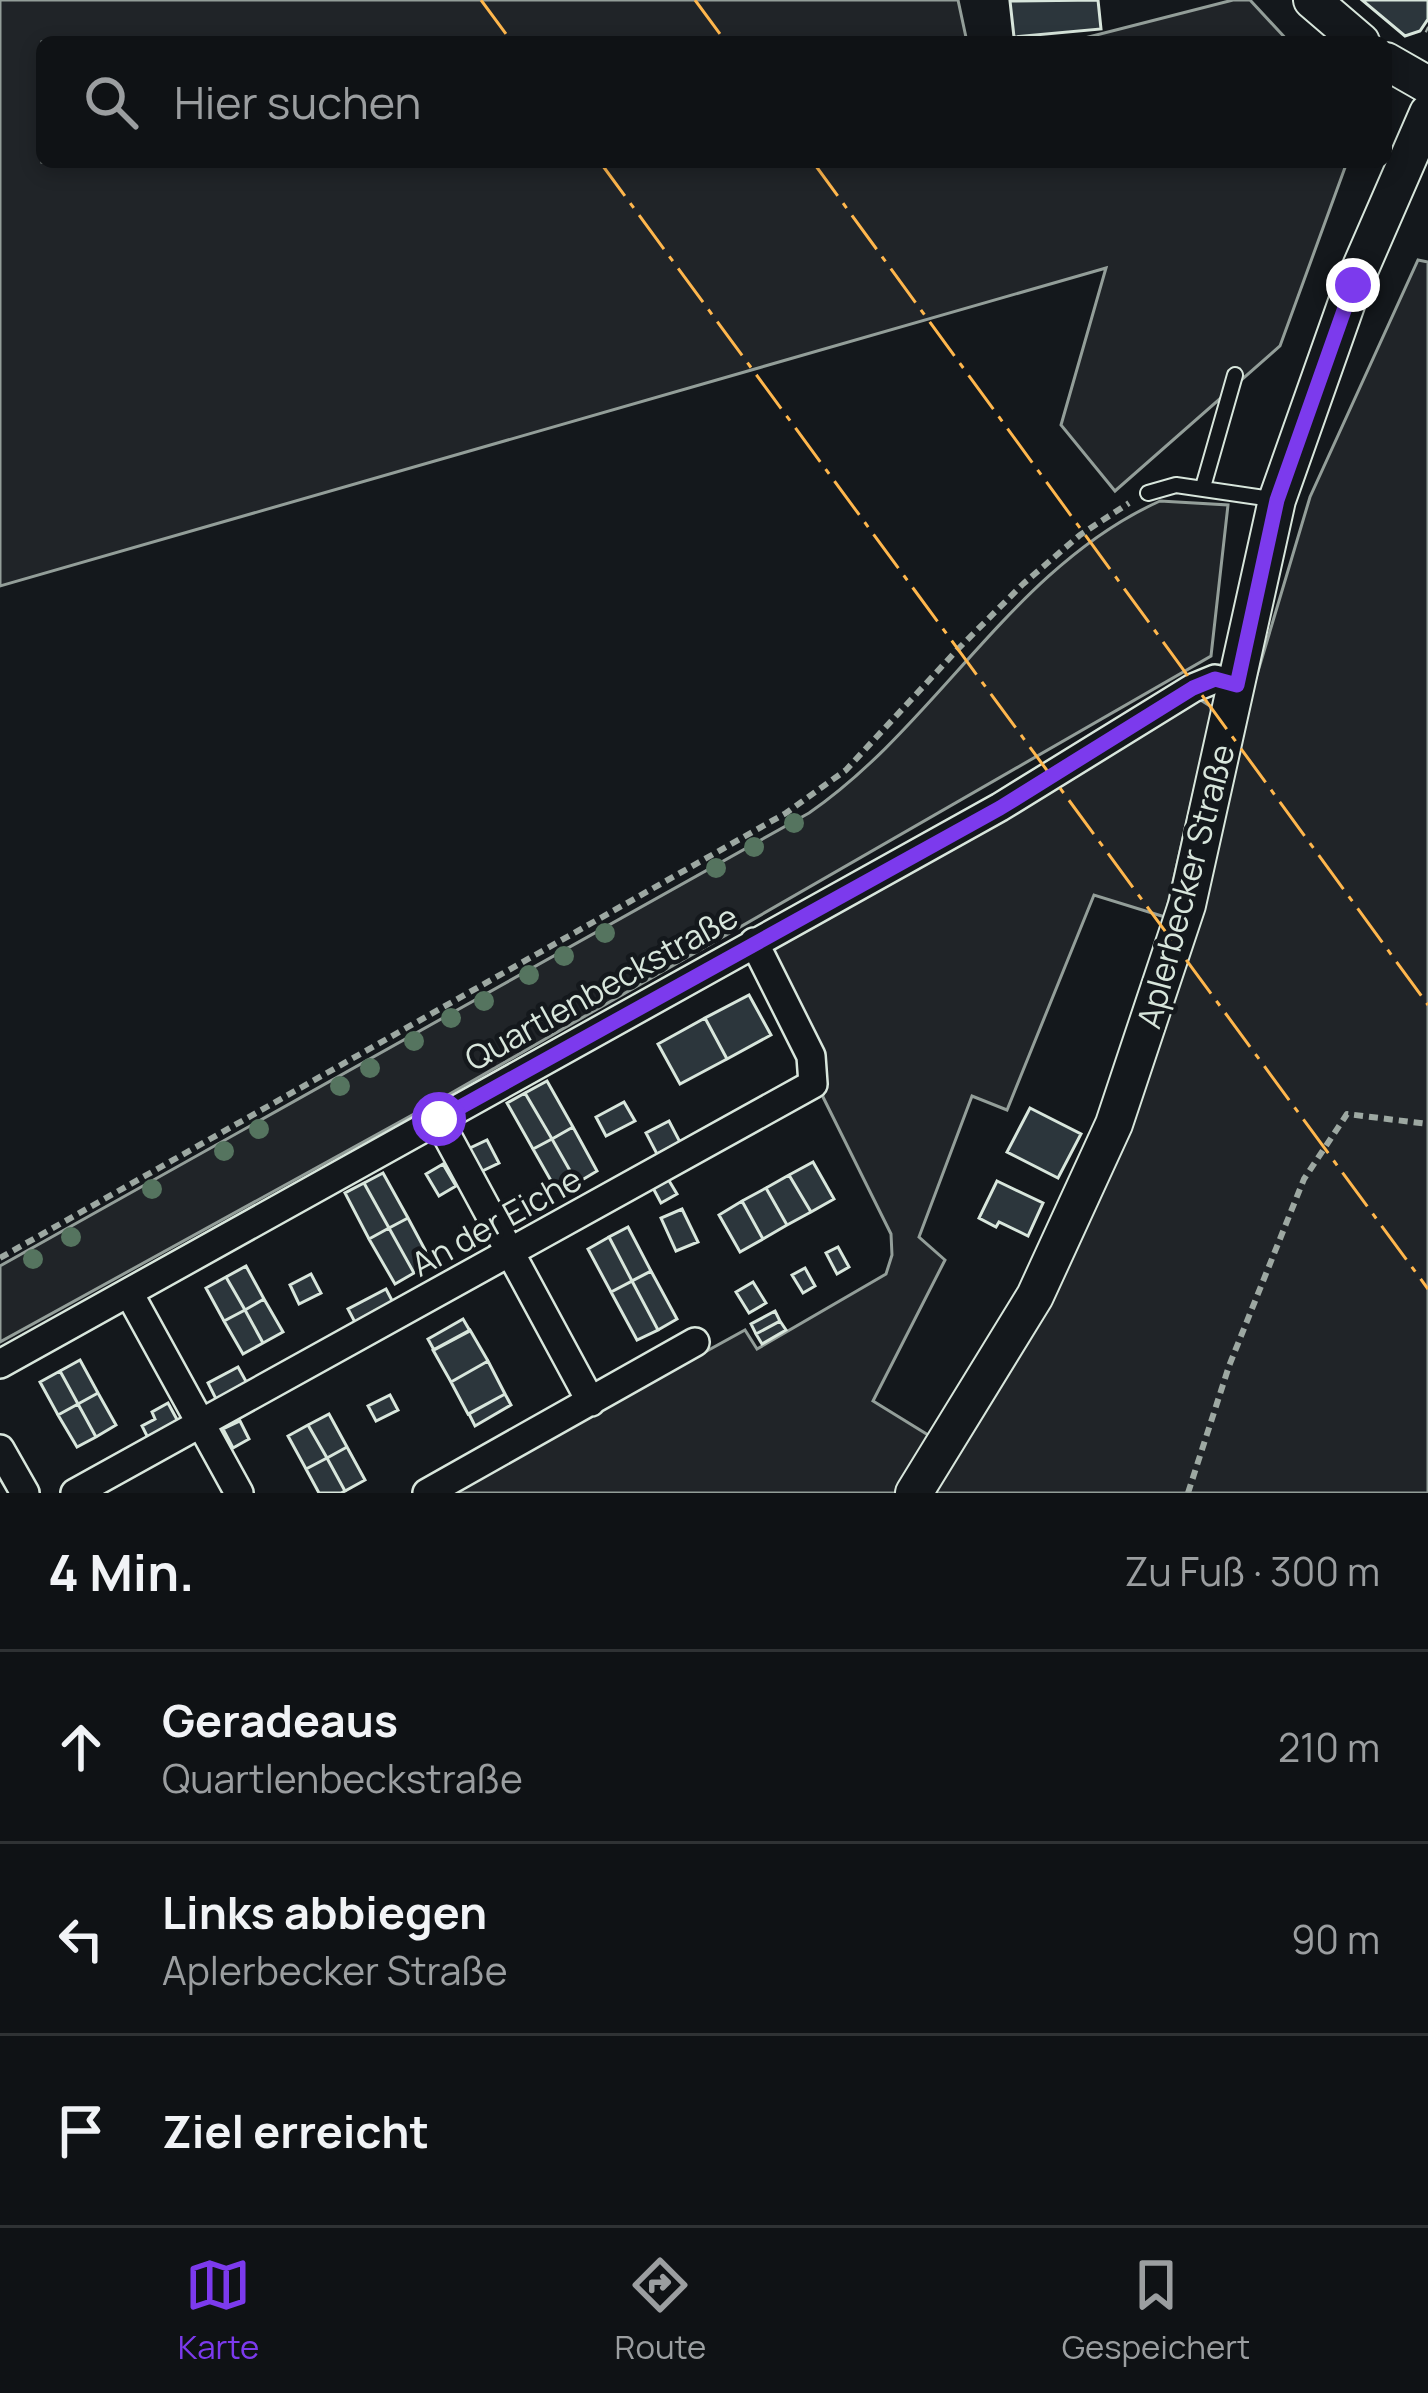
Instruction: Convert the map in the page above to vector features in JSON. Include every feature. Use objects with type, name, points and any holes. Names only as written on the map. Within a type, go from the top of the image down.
[{"type":"main road","points":[[1312,0],[1354,36]]},
{"type":"main road","points":[[1392,64],[1428,85]]},
{"type":"main road","name":"Aplerbecker Straße","points":[[914,1493],[1036,1296],[1114,1124],[1187,905],[1277,500],[1353,285],[1428,113]]},
{"type":"street","name":"Quartlenbeckstraße","points":[[0,1364],[1000,808],[1193,688],[1215,679],[1237,685]]},
{"type":"street","name":"An der Eiche","points":[[76,1493],[812,1084],[811,1056],[754,941]]},
{"type":"street","points":[[439,1119],[591,1402]]},
{"type":"street","points":[[129,1293],[239,1493]]},
{"type":"street","points":[[427,1493],[695,1342]]},
{"type":"street","points":[[0,1449],[25,1493]]},
{"type":"lane","points":[[1202,488],[1235,375]]},
{"type":"lane","points":[[1148,493],[1176,485],[1277,500]]},
{"type":"path","points":[[0,1258],[786,813],[846,770],[1023,584],[1080,535],[1148,493]]},
{"type":"path","points":[[1188,1493],[1229,1366],[1315,1163],[1347,1114],[1428,1124]]},
{"type":"shaded area","points":[[0,0],[958,0],[966,36],[36,36],[36,168],[1345,168],[1280,346],[1115,491],[1061,425],[1106,268],[0,586]]},
{"type":"shaded area","points":[[1233,0],[1250,0],[1283,36],[1092,36]]},
{"type":"shaded area","points":[[1418,260],[1428,262],[1428,1493],[920,1493],[1039,1296],[1222,792],[1310,497]]},
{"type":"shaded area","points":[[1160,501],[1228,505],[1211,656],[434,1103],[0,1342],[0,1266],[809,813],[898,736],[1061,565],[1108,530]]},
{"type":"shaded area","points":[[1199,699],[1212,712],[1165,917],[1094,895],[1007,1110],[972,1096],[919,1237],[945,1260],[873,1401],[933,1438],[896,1493],[449,1493],[745,1330],[757,1349],[886,1274],[891,1234],[823,1097],[820,1052],[768,944]]},
{"type":"building","points":[[1098,0],[1101,29],[1014,36],[1010,1]]},
{"type":"building","points":[[1362,0],[1428,0],[1428,19],[1420,31],[1405,36]]},
{"type":"building","points":[[749,995],[771,1035],[727,1059],[705,1018]]},
{"type":"building","points":[[705,1018],[727,1059],[680,1084],[658,1044]]},
{"type":"building","points":[[547,1081],[573,1127],[552,1139],[525,1093]]},
{"type":"building","points":[[525,1093],[552,1139],[533,1149],[507,1103]]},
{"type":"building","points":[[624,1102],[635,1121],[606,1136],[596,1117]]},
{"type":"building","points":[[1030,1108],[1081,1134],[1058,1178],[1007,1152]]},
{"type":"building","points":[[669,1121],[680,1142],[657,1154],[646,1133]]},
{"type":"building","points":[[573,1127],[597,1171],[577,1183],[552,1139]]},
{"type":"building","points":[[552,1139],[577,1183],[558,1193],[533,1149]]},
{"type":"building","points":[[487,1140],[499,1163],[480,1172],[468,1149]]},
{"type":"building","points":[[813,1162],[834,1199],[811,1212],[789,1175]]},
{"type":"building","points":[[443,1164],[456,1186],[439,1196],[426,1174]]},
{"type":"building","points":[[383,1173],[408,1218],[389,1228],[364,1183]]},
{"type":"building","points":[[789,1175],[811,1212],[787,1225],[766,1188]]},
{"type":"building","points":[[668,1179],[677,1194],[661,1203],[653,1188]]},
{"type":"building","points":[[997,1181],[1043,1203],[1028,1236],[979,1218]]},
{"type":"building","points":[[364,1183],[389,1228],[369,1239],[345,1193]]},
{"type":"building","points":[[766,1188],[787,1225],[763,1239],[742,1201]]},
{"type":"building","points":[[742,1201],[763,1239],[740,1252],[719,1215]]},
{"type":"building","points":[[682,1209],[698,1242],[676,1251],[661,1218]]},
{"type":"building","points":[[408,1218],[432,1263],[414,1273],[389,1228]]},
{"type":"building","points":[[628,1227],[651,1271],[632,1281],[609,1237]]},
{"type":"building","points":[[389,1228],[414,1273],[395,1284],[369,1239]]},
{"type":"building","points":[[609,1237],[632,1281],[611,1292],[588,1249]]},
{"type":"building","points":[[838,1247],[849,1267],[837,1274],[826,1253]]},
{"type":"building","points":[[246,1266],[264,1299],[245,1310],[226,1277]]},
{"type":"building","points":[[805,1268],[815,1286],[803,1293],[792,1275]]},
{"type":"building","points":[[651,1271],[677,1319],[658,1330],[632,1281]]},
{"type":"building","points":[[311,1274],[321,1293],[299,1304],[290,1285]]},
{"type":"building","points":[[226,1277],[245,1310],[224,1321],[206,1288]]},
{"type":"building","points":[[632,1281],[658,1330],[637,1340],[611,1292]]},
{"type":"building","points":[[753,1282],[766,1303],[749,1313],[736,1292]]},
{"type":"building","points":[[386,1289],[396,1308],[358,1328],[348,1309]]},
{"type":"building","points":[[264,1299],[283,1332],[263,1343],[245,1310]]},
{"type":"building","points":[[245,1310],[263,1343],[243,1354],[224,1321]]},
{"type":"building","points":[[775,1311],[780,1321],[756,1334],[751,1324]]},
{"type":"building","points":[[463,1319],[470,1331],[434,1350],[428,1339]]},
{"type":"building","points":[[780,1321],[786,1330],[762,1344],[756,1334]]},
{"type":"building","points":[[470,1330],[488,1361],[451,1382],[433,1350]]},
{"type":"building","points":[[80,1360],[98,1393],[78,1404],[60,1371]]},
{"type":"building","points":[[488,1361],[505,1394],[468,1414],[451,1382]]},
{"type":"building","points":[[238,1367],[248,1385],[217,1401],[208,1383]]},
{"type":"building","points":[[60,1371],[78,1404],[58,1415],[40,1382]]},
{"type":"building","points":[[98,1393],[116,1425],[96,1437],[78,1404]]},
{"type":"building","points":[[505,1394],[511,1405],[475,1426],[469,1414]]},
{"type":"building","points":[[390,1395],[398,1410],[376,1421],[368,1406]]},
{"type":"building","points":[[168,1403],[181,1427],[151,1444],[142,1426],[155,1419],[152,1412]]},
{"type":"building","points":[[78,1404],[96,1437],[77,1447],[58,1415]]},
{"type":"building","points":[[329,1414],[347,1447],[327,1458],[308,1425]]},
{"type":"building","points":[[240,1421],[249,1439],[233,1448],[223,1429]]},
{"type":"building","points":[[308,1425],[327,1458],[306,1469],[288,1436]]},
{"type":"building","points":[[347,1447],[365,1480],[345,1491],[327,1458]]},
{"type":"building","points":[[327,1458],[345,1491],[341,1493],[319,1493],[306,1469]]},
{"type":"power","points":[[481,0],[508,36]]},
{"type":"power","points":[[695,0],[722,36]]},
{"type":"power","points":[[604,168],[1428,1289]]},
{"type":"power","points":[[817,168],[1428,1005]]},
{"type":"route","points":[[439,1119],[1000,808],[1193,688],[1215,679],[1237,685],[1270,524],[1353,285]]}]
